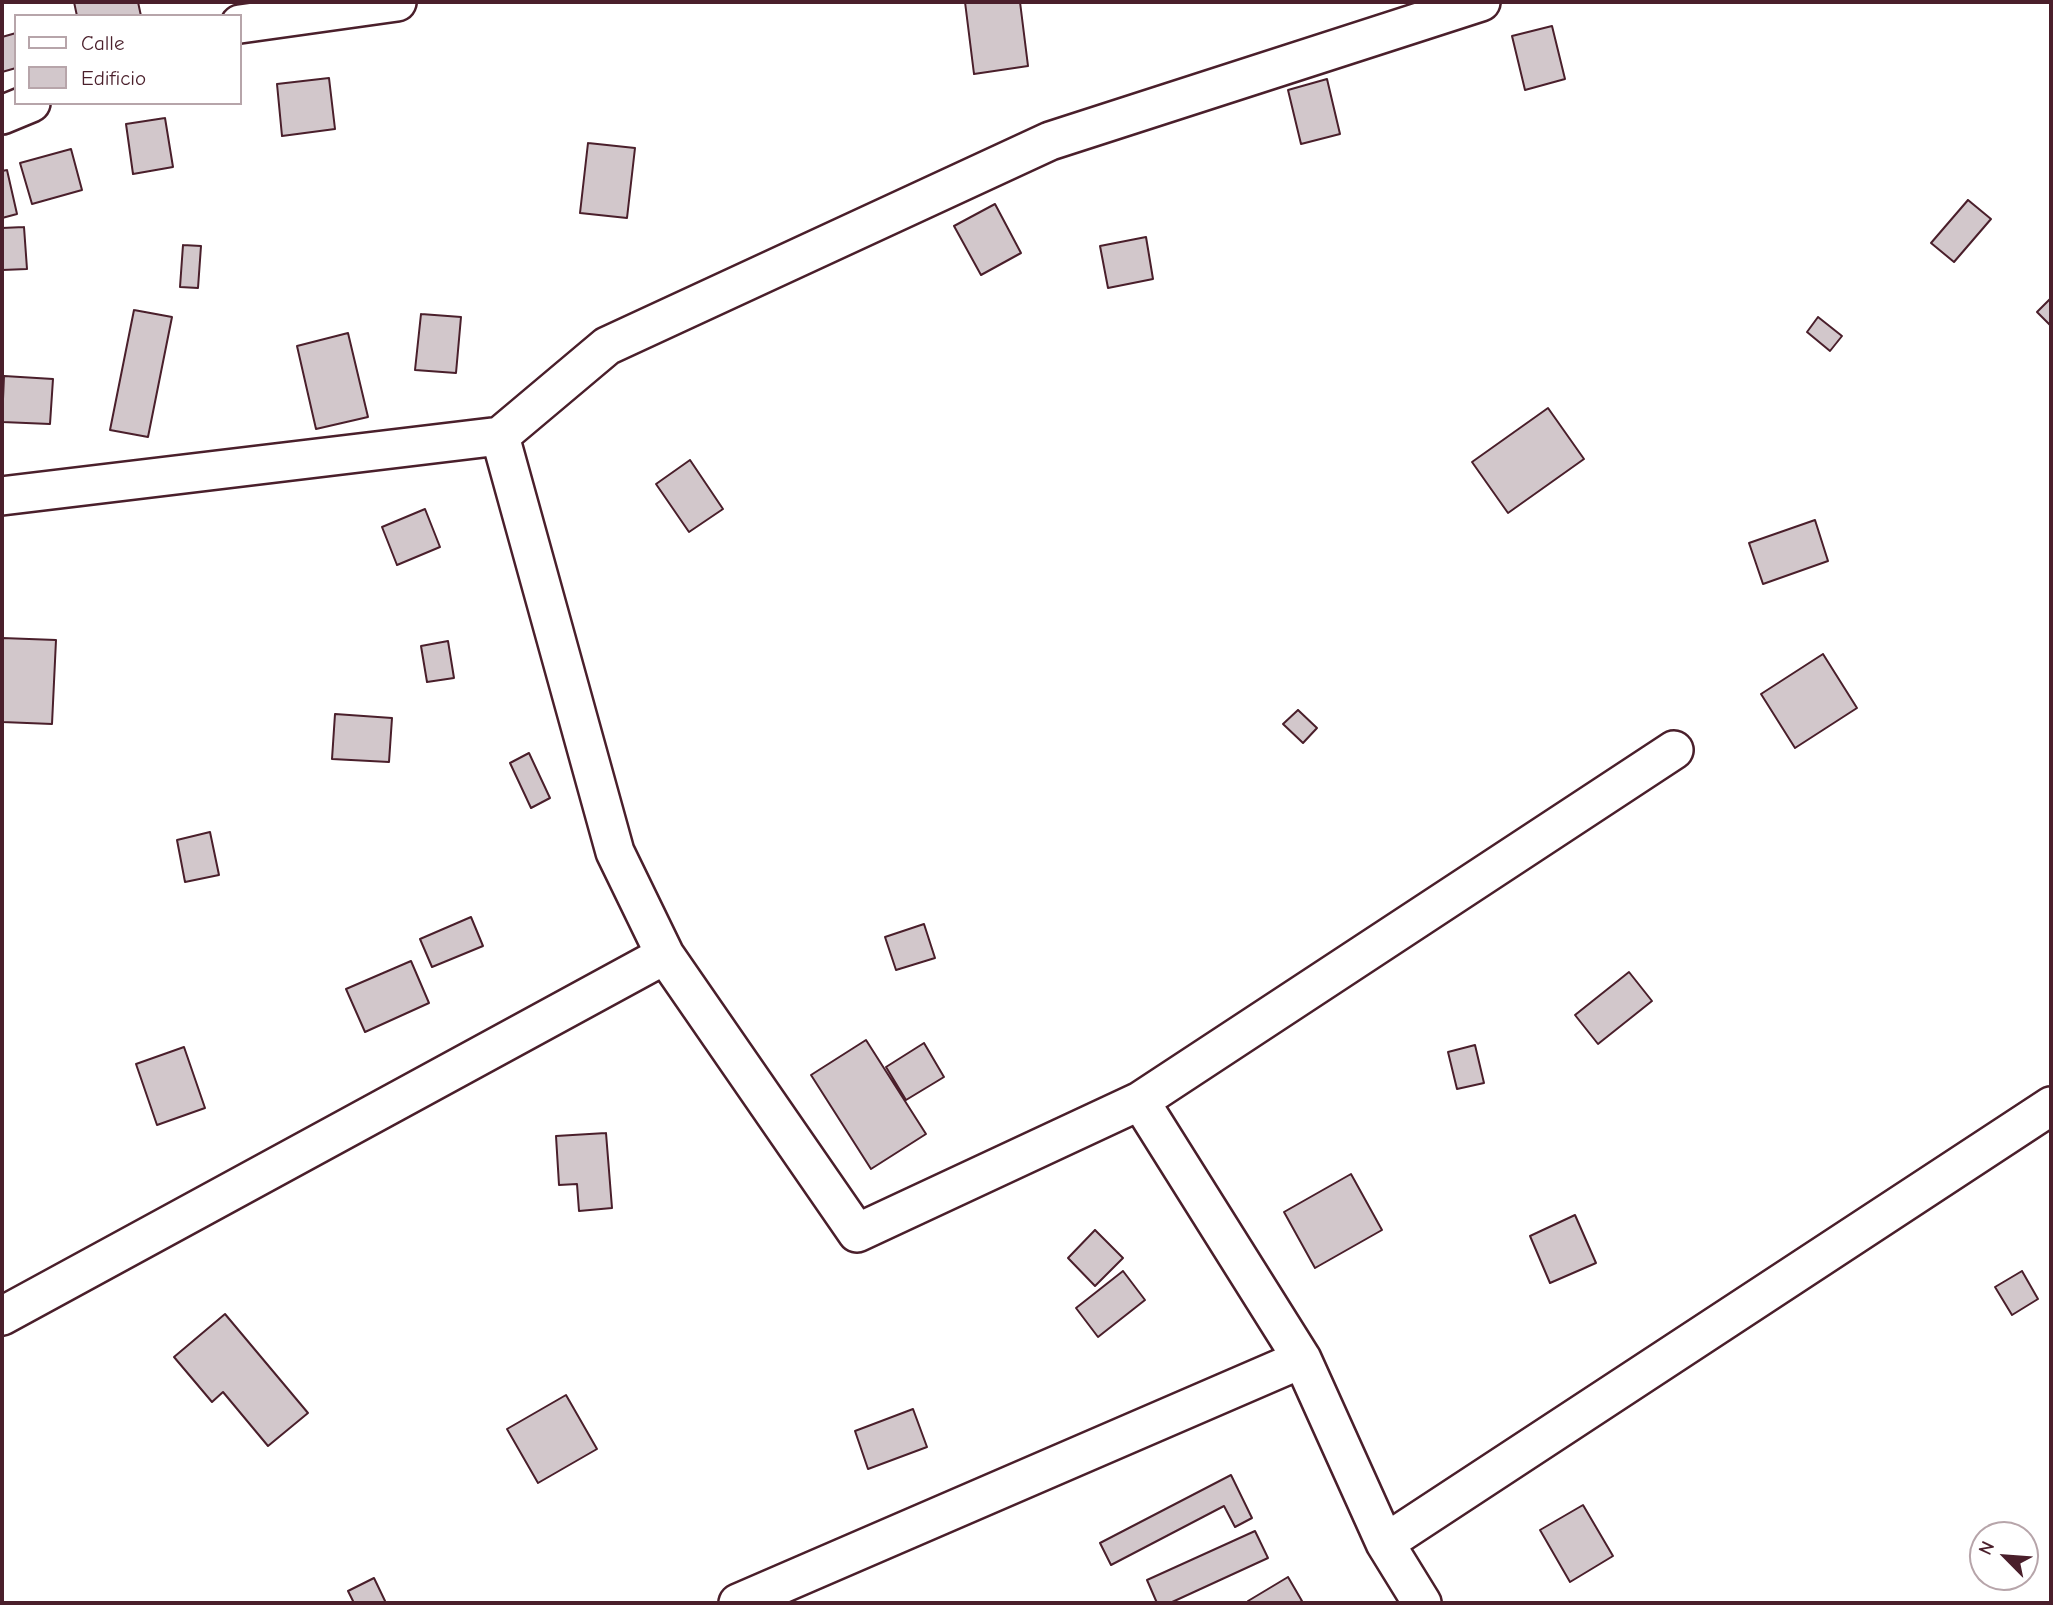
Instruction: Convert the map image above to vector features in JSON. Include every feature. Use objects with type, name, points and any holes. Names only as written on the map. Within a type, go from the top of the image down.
[{"type":"street","points":[[242,24],[397,2]]},
{"type":"street","points":[[2,496],[500,436],[607,346],[1050,141],[1481,2]]},
{"type":"street","points":[[2,115],[27,105]]},
{"type":"street","points":[[500,436],[615,852],[665,955],[858,1233],[1140,1101],[1674,750]]},
{"type":"street","points":[[2,1316],[665,955]]},
{"type":"street","points":[[1140,1101],[1301,1360],[1385,1543],[1422,1603]]},
{"type":"street","points":[[1385,1543],[2051,1107]]},
{"type":"street","points":[[738,1603],[1301,1360]]},
{"type":"building","points":[[74,2],[138,2],[141,14],[77,14]]},
{"type":"building","points":[[965,2],[1020,2],[1028,66],[974,74]]},
{"type":"building","points":[[1552,26],[1565,79],[1525,90],[1512,36]]},
{"type":"building","points":[[14,34],[14,69],[2,72],[2,37]]},
{"type":"building","points":[[329,78],[335,129],[282,136],[277,84]]},
{"type":"building","points":[[1327,79],[1340,134],[1301,144],[1288,90]]},
{"type":"building","points":[[165,118],[173,167],[133,174],[126,124]]},
{"type":"building","points":[[588,143],[635,148],[627,218],[580,213]]},
{"type":"building","points":[[71,149],[82,190],[32,204],[20,163]]},
{"type":"building","points":[[7,170],[17,214],[2,218],[2,171]]},
{"type":"building","points":[[1968,200],[1991,219],[1954,262],[1931,243]]},
{"type":"building","points":[[995,204],[1021,253],[981,275],[954,226]]},
{"type":"building","points":[[24,227],[27,269],[2,270],[2,228]]},
{"type":"building","points":[[1146,237],[1153,279],[1108,288],[1100,246]]},
{"type":"building","points":[[183,245],[201,246],[198,288],[180,287]]},
{"type":"building","points":[[2051,298],[2051,326],[2037,312]]},
{"type":"building","points":[[134,310],[172,317],[148,437],[110,430]]},
{"type":"building","points":[[421,314],[461,317],[456,373],[415,370]]},
{"type":"building","points":[[1818,317],[1842,336],[1830,351],[1807,332]]},
{"type":"building","points":[[348,333],[368,417],[316,429],[297,346]]},
{"type":"building","points":[[4,376],[53,379],[50,424],[2,422]]},
{"type":"building","points":[[1548,408],[1584,459],[1508,513],[1472,462]]},
{"type":"building","points":[[690,460],[723,509],[689,532],[656,484]]},
{"type":"building","points":[[425,509],[440,547],[397,565],[382,527]]},
{"type":"building","points":[[1815,520],[1828,561],[1763,584],[1749,543]]},
{"type":"building","points":[[2,638],[56,640],[52,724],[2,722]]},
{"type":"building","points":[[448,641],[454,678],[427,682],[421,646]]},
{"type":"building","points":[[1823,654],[1857,708],[1795,748],[1761,694]]},
{"type":"building","points":[[1298,710],[1317,728],[1303,743],[1283,724]]},
{"type":"building","points":[[335,714],[392,718],[389,762],[332,759]]},
{"type":"building","points":[[529,753],[550,798],[531,808],[510,763]]},
{"type":"building","points":[[210,832],[219,875],[185,882],[177,840]]},
{"type":"building","points":[[471,917],[483,946],[432,967],[420,939]]},
{"type":"building","points":[[924,924],[935,958],[896,970],[885,937]]},
{"type":"building","points":[[411,961],[429,1003],[365,1032],[346,989]]},
{"type":"building","points":[[1629,972],[1652,1001],[1598,1044],[1575,1015]]},
{"type":"building","points":[[866,1040],[926,1134],[871,1169],[811,1075]]},
{"type":"building","points":[[924,1043],[944,1077],[906,1100],[886,1067]]},
{"type":"building","points":[[1475,1045],[1484,1083],[1457,1089],[1448,1052]]},
{"type":"building","points":[[184,1047],[205,1108],[157,1125],[136,1064]]},
{"type":"building","points":[[606,1133],[612,1208],[579,1211],[577,1184],[559,1185],[556,1136]]},
{"type":"building","points":[[1351,1174],[1382,1230],[1315,1268],[1284,1212]]},
{"type":"building","points":[[1575,1215],[1596,1263],[1550,1283],[1530,1236]]},
{"type":"building","points":[[1095,1230],[1123,1258],[1095,1286],[1068,1258]]},
{"type":"building","points":[[1123,1271],[1145,1300],[1098,1337],[1076,1308]]},
{"type":"building","points":[[2022,1271],[2038,1299],[2012,1315],[1995,1287]]},
{"type":"building","points":[[225,1314],[308,1413],[268,1446],[223,1392],[212,1402],[174,1357]]},
{"type":"building","points":[[566,1395],[597,1449],[538,1483],[507,1429]]},
{"type":"building","points":[[913,1409],[927,1447],[868,1469],[855,1431]]},
{"type":"building","points":[[1231,1475],[1252,1518],[1235,1527],[1224,1506],[1111,1565],[1100,1543]]},
{"type":"building","points":[[1583,1505],[1613,1556],[1570,1582],[1540,1530]]},
{"type":"building","points":[[1255,1531],[1268,1558],[1170,1603],[1157,1603],[1147,1580]]},
{"type":"building","points":[[1288,1577],[1302,1601],[1249,1603],[1248,1601]]},
{"type":"building","points":[[374,1578],[386,1603],[354,1603],[348,1591]]}]
